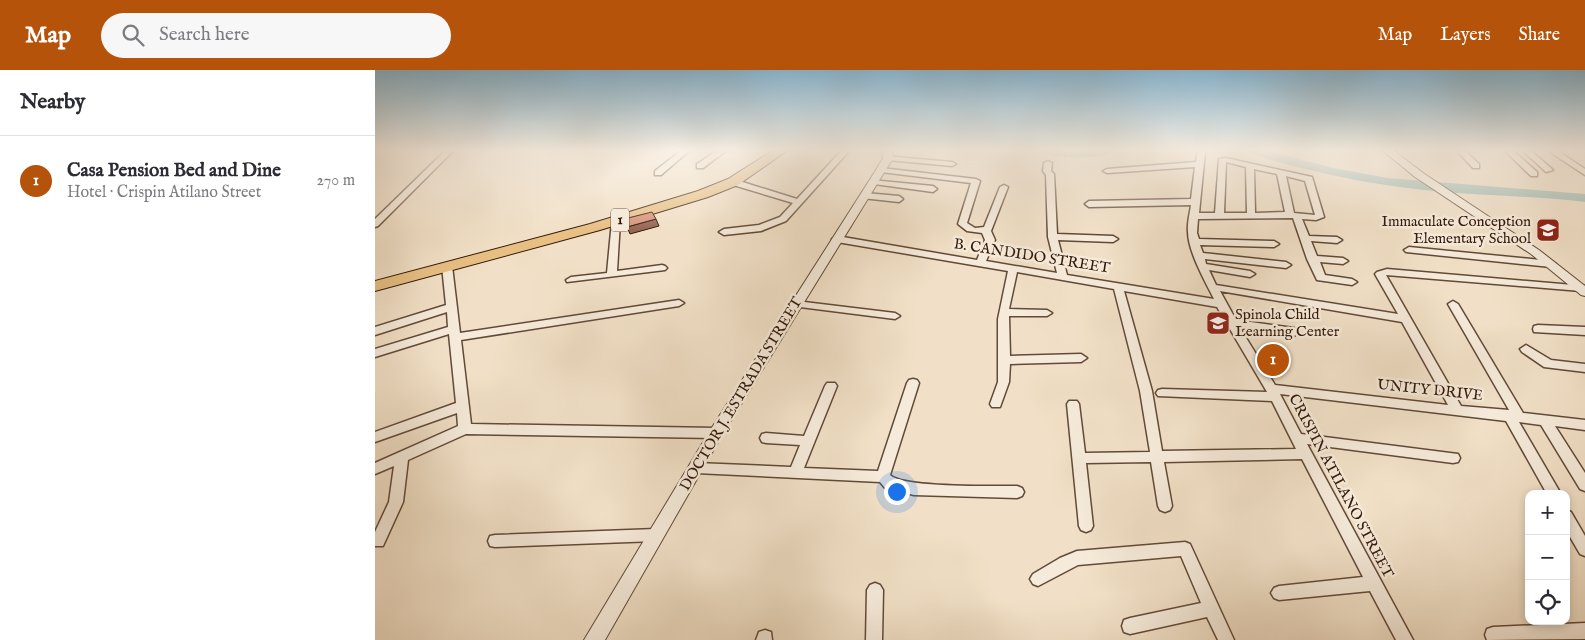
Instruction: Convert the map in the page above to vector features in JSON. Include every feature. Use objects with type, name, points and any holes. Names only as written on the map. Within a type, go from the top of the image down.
[{"type":"highway","name":"1","points":[[375,286],[616,221],[733,182],[741,177]]},
{"type":"street","points":[[375,224],[423,177]]},
{"type":"street","points":[[724,232],[771,225],[783,219],[821,177]]},
{"type":"street","name":"DOCTOR J. ESTRADA STREET","points":[[594,640],[716,433],[876,177]]},
{"type":"street","points":[[907,177],[933,189]]},
{"type":"street","points":[[946,177],[976,182],[962,224],[973,230],[986,230]]},
{"type":"street","points":[[1050,177],[1053,237],[1063,277]]},
{"type":"street","name":"CRISPIN ATILANO STREET","points":[[1198,177],[1193,242],[1202,266],[1221,304],[1273,393],[1405,640]]},
{"type":"street","points":[[1219,216],[1221,177]]},
{"type":"street","points":[[1250,177],[1251,216]]},
{"type":"street","points":[[1282,177],[1293,215],[1321,278],[1352,282]]},
{"type":"street","points":[[1194,216],[1293,215],[1320,217],[1310,181],[1296,177]]},
{"type":"street","points":[[1420,177],[1551,264],[1583,290]]},
{"type":"street","points":[[733,182],[799,202]]},
{"type":"street","points":[[980,264],[990,240],[986,230],[998,207],[1004,187]]},
{"type":"street","points":[[865,196],[899,199]]},
{"type":"street","points":[[1089,204],[1195,202]]},
{"type":"street","points":[[612,275],[616,221]]},
{"type":"street","points":[[1053,237],[1113,239]]},
{"type":"street","points":[[1304,238],[1337,240]]},
{"type":"street","name":"B. CANDIDO STREET","points":[[837,239],[1221,304]]},
{"type":"street","points":[[1193,242],[1274,244]]},
{"type":"street","points":[[1409,250],[1551,264]]},
{"type":"street","points":[[1199,255],[1286,266]]},
{"type":"street","points":[[1312,258],[1343,261]]},
{"type":"street","points":[[447,266],[465,429]]},
{"type":"street","points":[[1202,266],[1250,274]]},
{"type":"street","points":[[571,280],[662,268]]},
{"type":"street","points":[[996,404],[1003,388],[1006,360],[1004,312],[1013,269]]},
{"type":"street","points":[[1457,410],[1380,274],[1383,272],[1583,290]]},
{"type":"street","points":[[1118,286],[1146,391],[1165,506]]},
{"type":"street","points":[[1212,287],[1404,319]]},
{"type":"street","points":[[375,353],[454,333],[679,303]]},
{"type":"street","points":[[796,304],[895,316]]},
{"type":"street","points":[[1453,304],[1552,490]]},
{"type":"street","points":[[375,331],[452,307]]},
{"type":"street","points":[[1004,312],[1047,313]]},
{"type":"street","points":[[1232,323],[1294,332]]},
{"type":"street","points":[[1538,329],[1585,331]]},
{"type":"street","points":[[1526,349],[1548,364],[1585,368]]},
{"type":"street","points":[[1006,360],[1081,358]]},
{"type":"street","points":[[883,477],[913,383]]},
{"type":"street","points":[[796,472],[831,386]]},
{"type":"street","name":"UNITY DRIVE","points":[[1162,393],[1273,393],[1514,416],[1584,426]]},
{"type":"street","points":[[1073,404],[1086,526]]},
{"type":"street","points":[[375,437],[462,406]]},
{"type":"street","points":[[1545,420],[1585,485]]},
{"type":"street","points":[[375,469],[402,459],[465,429],[716,433]]},
{"type":"street","points":[[766,438],[809,441]]},
{"type":"street","points":[[1297,438],[1453,458]]},
{"type":"street","points":[[1080,458],[1304,454]]},
{"type":"street","points":[[378,541],[395,502],[402,459]]},
{"type":"street","points":[[696,468],[883,477],[890,484],[914,489],[1017,492]]},
{"type":"street","points":[[1570,523],[1585,549]]},
{"type":"street","points":[[495,541],[656,535]]},
{"type":"street","points":[[1038,579],[1077,558],[1185,549],[1226,640]]},
{"type":"street","points":[[1279,593],[1374,583]]},
{"type":"street","points":[[874,640],[875,590]]},
{"type":"street","points":[[1130,626],[1212,608]]},
{"type":"street","points":[[1493,635],[1585,631]]},
{"type":"building","points":[[652,212],[656,219],[627,227],[624,219]]},
{"type":"waterway","points":[[1358,177],[1443,188],[1585,198]]},
{"type":"place","name":"Immaculate Conception Elementary School","points":[[1548,230]]},
{"type":"place","name":"Spinola Child Learning Center","points":[[1218,323]]},
{"type":"place","name":"Casa Pension Bed and Dine","points":[[1273,360]]}]
